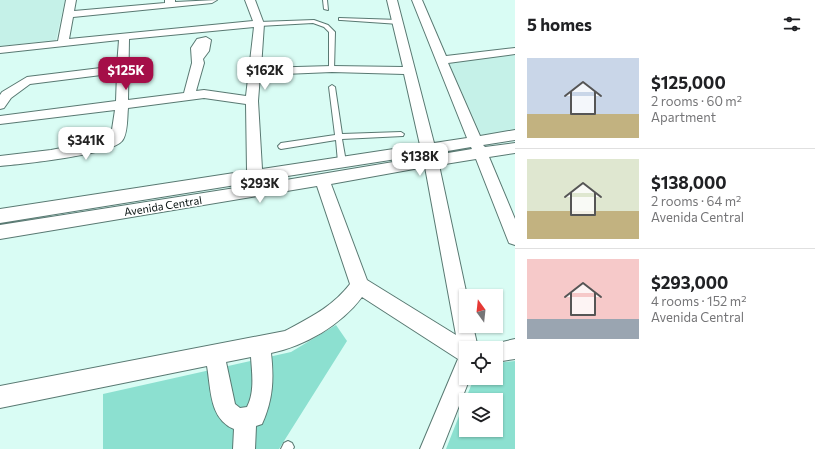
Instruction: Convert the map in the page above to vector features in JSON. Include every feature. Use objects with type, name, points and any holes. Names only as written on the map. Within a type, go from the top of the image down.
[{"type":"street","points":[[62,44],[71,0]]},
{"type":"street","points":[[116,0],[116,10]]},
{"type":"street","points":[[68,15],[170,2],[208,0],[209,27]]},
{"type":"street","points":[[250,0],[259,24],[252,101],[254,184]]},
{"type":"street","points":[[392,0],[399,22],[429,154],[467,341]]},
{"type":"street","points":[[417,0],[478,148],[509,207],[515,238]]},
{"type":"street","points":[[0,50],[209,27],[259,24]]},
{"type":"street","points":[[0,161],[51,155],[111,143],[117,138],[122,104],[124,37]]},
{"type":"street","points":[[443,60],[515,51]]},
{"type":"street","points":[[189,95],[198,58]]},
{"type":"street","points":[[0,105],[6,95],[27,81],[123,69]]},
{"type":"street","points":[[255,72],[332,69],[409,70]]},
{"type":"street","points":[[0,120],[189,95],[204,94],[252,101]]},
{"type":"street","points":[[478,148],[515,135]]},
{"type":"street","name":"Avenida Central","points":[[0,232],[254,184],[322,179],[429,154],[478,148],[515,148]]},
{"type":"street","points":[[0,216],[254,184],[342,162],[429,154]]},
{"type":"street","points":[[322,179],[360,286],[459,349]]},
{"type":"street","points":[[0,396],[287,340],[319,324],[345,305],[360,286]]},
{"type":"street","points":[[215,354],[225,410],[237,420],[245,420],[254,416],[260,403],[263,377],[260,346]]},
{"type":"street","points":[[503,351],[515,349]]},
{"type":"street","points":[[431,449],[459,380]]},
{"type":"street","points":[[244,449],[245,420]]},
{"type":"lane","points":[[324,0],[326,9]]},
{"type":"lane","points":[[340,19],[399,22]]},
{"type":"lane","points":[[259,24],[314,21],[326,26],[332,32],[332,69]]},
{"type":"lane","points":[[332,87],[342,162]]},
{"type":"lane","points":[[281,146],[338,137],[401,134]]},
{"type":"shaded area","points":[[0,0],[65,0],[56,40],[0,46]]},
{"type":"shaded area","points":[[515,54],[515,131],[482,137],[449,63]]},
{"type":"green space","points":[[336,325],[347,341],[279,449],[103,449],[103,394],[291,352]]},
{"type":"green space","points":[[515,361],[515,449],[446,449],[459,416],[459,437],[503,437],[503,393],[468,393],[471,385],[503,385],[503,362]]}]
